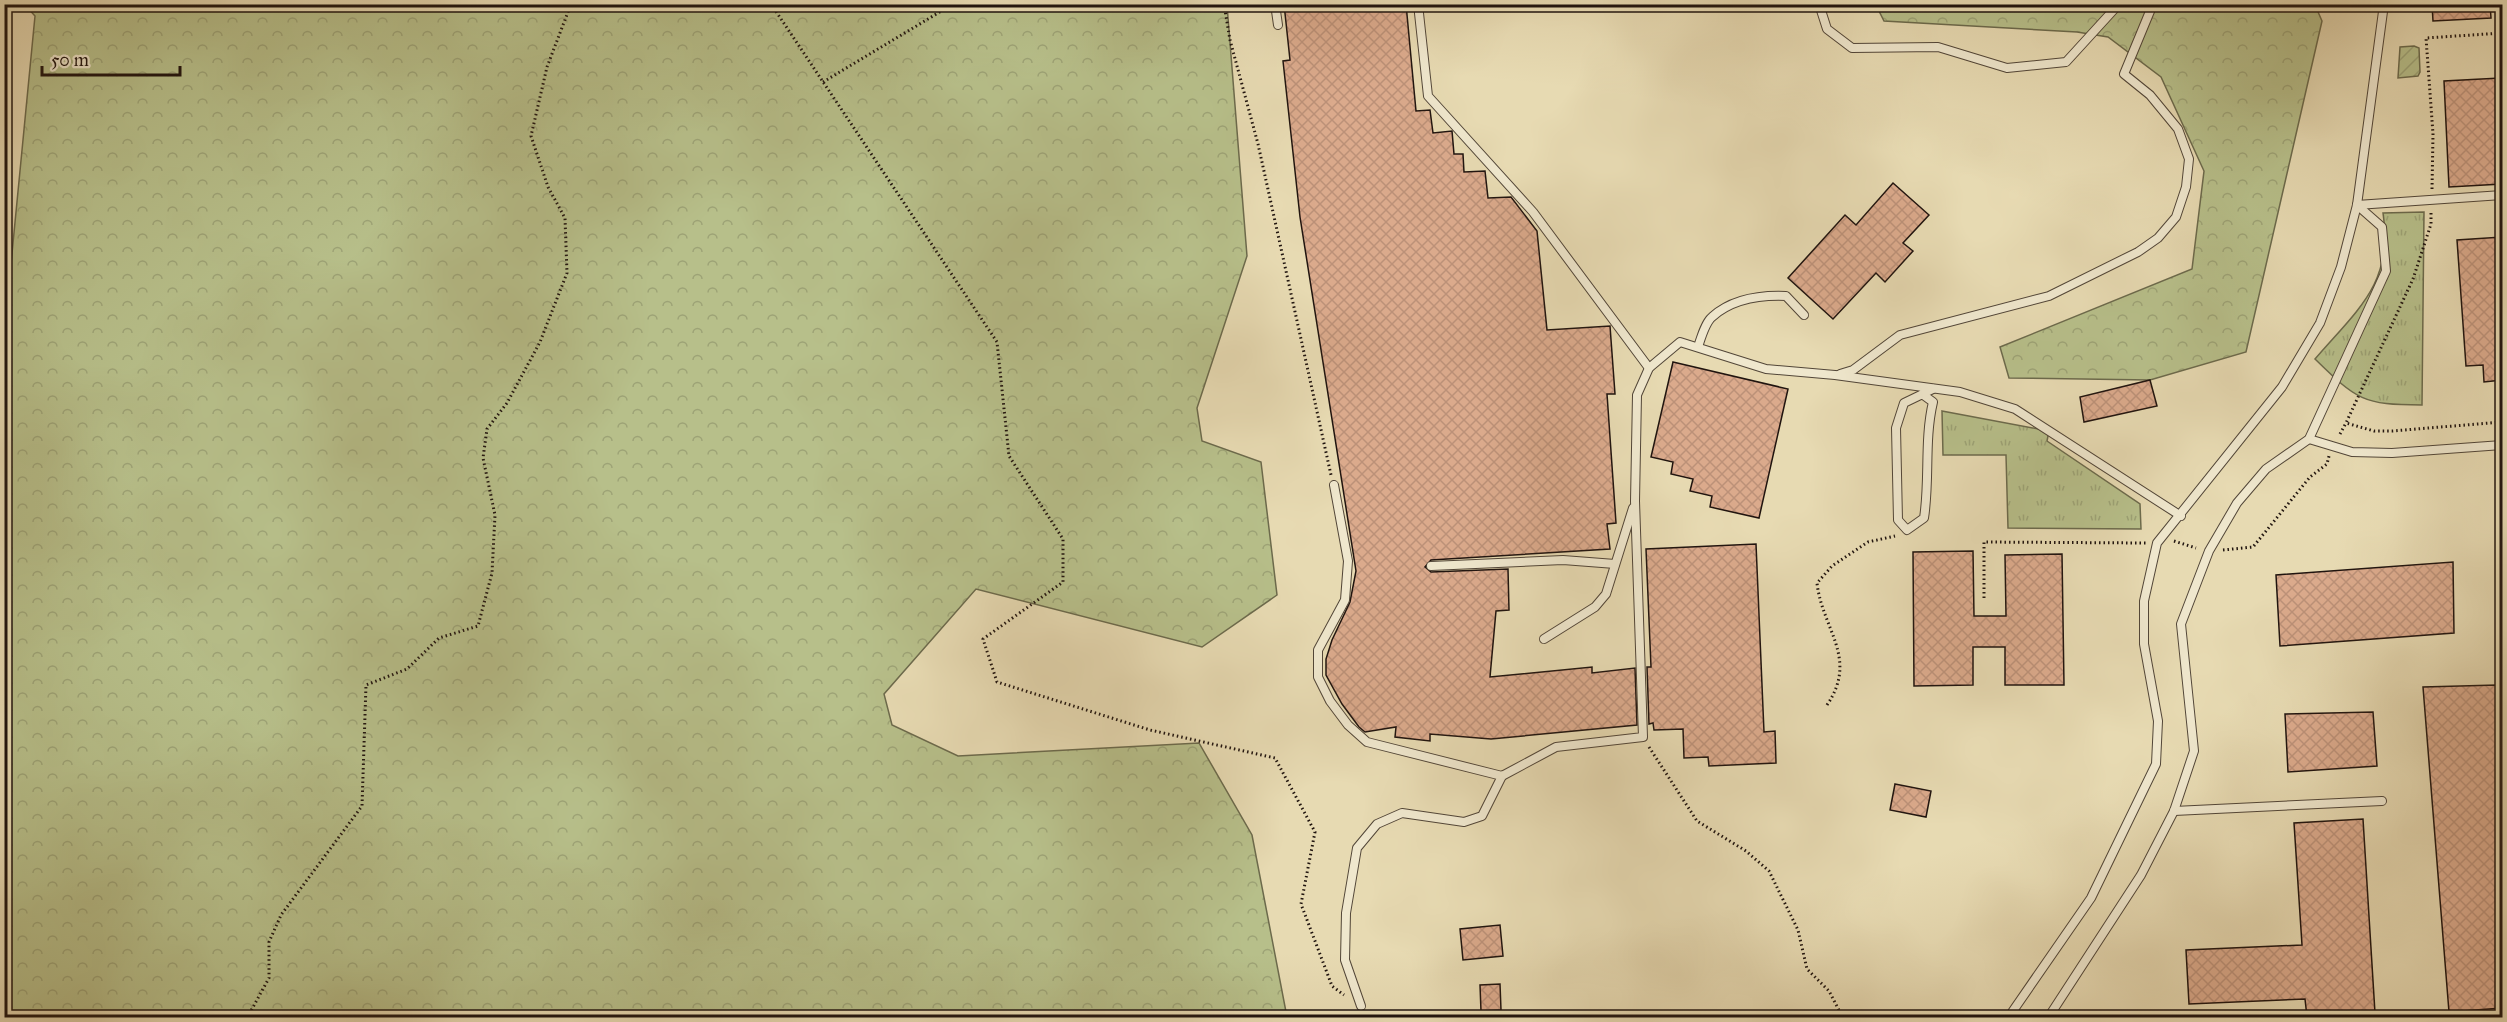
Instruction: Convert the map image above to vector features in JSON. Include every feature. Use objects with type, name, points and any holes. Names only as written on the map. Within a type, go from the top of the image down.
[{"type":"lane","points":[[1275,4],[1278,25]]},
{"type":"lane","points":[[1418,4],[1428,96],[1533,212],[1649,368]]},
{"type":"lane","points":[[1819,4],[1827,29],[1851,48],[1938,47],[2007,68],[2066,62],[2119,4]]},
{"type":"lane","points":[[1835,375],[1853,370],[1900,335],[2041,298],[2138,252],[2158,238],[2176,217],[2186,187],[2188,159],[2178,129],[2150,95],[2124,74],[2153,4]]},
{"type":"lane","points":[[2008,1017],[2091,898],[2156,764],[2158,721],[2144,644],[2144,601],[2157,543],[2162,534],[2181,516],[2282,387],[2320,323],[2341,267],[2357,205],[2384,4]]},
{"type":"lane","points":[[2357,205],[2502,195]]},
{"type":"lane","points":[[2048,1017],[2141,875],[2174,811],[2194,751],[2181,624],[2209,551],[2236,503],[2266,469],[2309,439],[2386,271],[2382,227],[2357,205]]},
{"type":"lane","points":[[1698,347],[1710,318],[1735,304],[1761,295],[1786,296],[1804,315]]},
{"type":"lane","points":[[1361,1006],[1345,960],[1346,913],[1357,848],[1377,824],[1402,813],[1464,822],[1482,816],[1502,776],[1556,747],[1643,738],[1635,501],[1637,395],[1649,368],[1680,342],[1766,369],[1835,375],[1960,392],[2015,409],[2181,516]]},
{"type":"lane","points":[[1922,394],[1933,402],[1929,420],[1927,498],[1924,518],[1907,530],[1898,520],[1896,428],[1904,403],[1922,394],[1934,389]]},
{"type":"lane","points":[[2309,439],[2352,452],[2392,453],[2502,445]]},
{"type":"lane","points":[[1334,485],[1348,561],[1345,600],[1328,627],[1318,650],[1316,664],[1318,677],[1330,701],[1348,725],[1367,742],[1502,776]]},
{"type":"lane","points":[[1544,639],[1595,607],[1606,594],[1635,501]]},
{"type":"lane","points":[[1431,566],[1563,560],[1615,564]]},
{"type":"lane","points":[[2174,811],[2382,801]]},
{"type":"path","points":[[246,1017],[269,978],[269,942],[281,915],[363,806],[366,685],[407,669],[439,638],[478,626],[492,573],[495,515],[483,458],[487,429],[507,403],[540,342],[567,273],[565,218],[548,187],[531,136],[547,67],[571,4]]},
{"type":"path","points":[[771,4],[998,342],[1009,456],[1063,539],[1063,582],[983,639],[998,682],[1150,730],[1275,758],[1315,832],[1301,904],[1332,986],[1361,1006]]},
{"type":"path","points":[[823,82],[953,4]]},
{"type":"path","points":[[1224,4],[1230,40],[1258,144],[1334,485]]},
{"type":"path","points":[[2162,534],[2181,544],[2209,551],[2253,547],[2310,477],[2327,464],[2333,446],[2413,279],[2431,224],[2433,134],[2426,38],[2502,33]]},
{"type":"path","points":[[2346,423],[2374,431],[2392,431],[2502,422]]},
{"type":"path","points":[[1827,705],[1837,690],[1841,657],[1819,597],[1817,583],[1832,566],[1868,542],[1892,538],[1907,530]]},
{"type":"path","points":[[1984,598],[1984,542],[2157,543]]},
{"type":"path","points":[[1643,738],[1697,821],[1746,851],[1769,872],[1798,930],[1807,969],[1829,991],[1843,1017]]},
{"type":"green space","points":[[25,5],[1227,5],[1247,256],[1197,408],[1202,441],[1261,462],[1277,595],[1202,647],[976,589],[884,694],[892,725],[958,756],[1199,743],[1252,835],[1287,1017],[5,1017],[4,336],[35,16]]},
{"type":"green space","points":[[1876,5],[2315,5],[2322,21],[2246,352],[2150,380],[2009,378],[2000,347],[2192,269],[2204,171],[2161,77],[2108,37],[2077,32],[1884,21]]},
{"type":"green space","points":[[2400,47],[2419,48],[2420,72],[2418,76],[2398,78]]},
{"type":"green space","points":[[2424,212],[2422,405],[2386,404],[2373,401],[2352,392],[2315,359],[2358,310],[2377,277],[2383,258],[2385,237],[2383,213]]},
{"type":"green space","points":[[1942,411],[2049,431],[2047,441],[2140,504],[2141,529],[2008,528],[2006,455],[1943,455]]},
{"type":"building","points":[[1284,4],[1406,4],[1416,111],[1430,110],[1433,133],[1452,131],[1454,154],[1463,154],[1464,172],[1485,171],[1488,198],[1511,197],[1537,231],[1547,330],[1610,326],[1615,394],[1607,394],[1616,523],[1607,524],[1610,549],[1431,560],[1425,567],[1431,572],[1508,569],[1509,610],[1496,611],[1490,677],[1592,667],[1592,673],[1635,668],[1637,725],[1491,739],[1430,734],[1430,741],[1395,737],[1396,727],[1365,732],[1359,727],[1342,704],[1326,675],[1326,659],[1332,640],[1350,602],[1356,571],[1300,217],[1283,61],[1290,60]]},
{"type":"building","points":[[2432,4],[2490,4],[2491,18],[2433,21]]},
{"type":"building","points":[[2500,78],[2502,184],[2449,187],[2444,81]]},
{"type":"building","points":[[1893,183],[1929,215],[1903,243],[1913,251],[1885,282],[1876,273],[1833,319],[1788,278],[1845,215],[1856,225]]},
{"type":"building","points":[[2502,237],[2502,380],[2484,382],[2483,365],[2466,366],[2457,240]]},
{"type":"building","points":[[1673,362],[1788,389],[1759,518],[1710,507],[1712,496],[1690,491],[1693,479],[1671,474],[1673,462],[1651,457]]},
{"type":"building","points":[[2150,380],[2157,406],[2084,422],[2080,397]]},
{"type":"building","points":[[1756,544],[1764,732],[1775,731],[1776,763],[1709,766],[1708,757],[1684,758],[1683,729],[1654,730],[1653,723],[1649,724],[1647,667],[1651,667],[1646,549]]},
{"type":"building","points":[[1973,551],[1974,616],[2006,616],[2005,555],[2062,554],[2064,685],[2005,685],[2005,647],[1973,647],[1973,685],[1914,686],[1913,552]]},
{"type":"building","points":[[2453,562],[2454,633],[2280,646],[2276,575]]},
{"type":"building","points":[[2497,685],[2502,776],[2502,1008],[2449,1012],[2423,687]]},
{"type":"building","points":[[2373,712],[2377,766],[2288,772],[2285,714]]},
{"type":"building","points":[[1895,784],[1931,791],[1926,817],[1890,810]]},
{"type":"building","points":[[2363,819],[2375,1013],[2307,1017],[2305,999],[2189,1004],[2186,950],[2302,945],[2294,823]]},
{"type":"building","points":[[1500,925],[1503,956],[1463,960],[1460,929]]},
{"type":"building","points":[[1500,984],[1501,1010],[1481,1011],[1480,985]]}]
